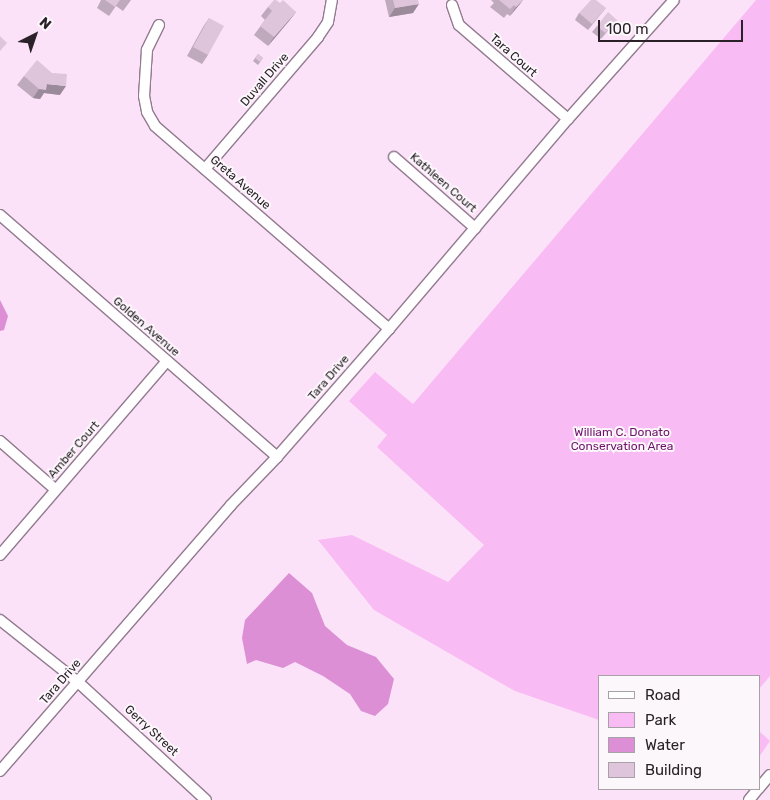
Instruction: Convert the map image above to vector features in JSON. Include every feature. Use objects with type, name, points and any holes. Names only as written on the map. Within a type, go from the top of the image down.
[{"type":"street","name":"Duvall Drive","points":[[205,169],[318,37],[328,22],[332,0]]},
{"type":"street","name":"Tara Drive","points":[[0,771],[231,505],[277,457],[389,329],[568,119],[674,0]]},
{"type":"street","name":"Tara Court","points":[[452,5],[459,26],[568,119]]},
{"type":"street","name":"Greta Avenue","points":[[159,26],[147,50],[144,96],[147,112],[156,126],[389,329]]},
{"type":"street","name":"Kathleen Court","points":[[394,158],[475,228]]},
{"type":"street","name":"Golden Avenue","points":[[0,215],[277,457]]},
{"type":"street","name":"Amber Court","points":[[0,555],[167,361]]},
{"type":"street","points":[[0,441],[56,490]]},
{"type":"street","name":"Gerry Street","points":[[0,620],[78,682],[206,800]]},
{"type":"street","points":[[760,786],[770,775]]},
{"type":"green space","name":"William C. Donato Conservation Area","points":[[756,0],[770,0],[770,676],[760,688],[760,675],[598,675],[598,720],[515,691],[374,610],[318,540],[352,535],[448,582],[484,545],[377,447],[387,435],[349,401],[375,372],[413,404]]},
{"type":"green space","points":[[760,732],[770,741],[760,756]]},
{"type":"water","points":[[0,300],[8,316],[4,330],[0,331]]},
{"type":"water","points":[[289,573],[312,593],[325,626],[347,645],[376,657],[394,679],[388,704],[375,716],[361,711],[350,694],[323,676],[295,662],[283,668],[256,660],[247,664],[242,638],[245,620]]},
{"type":"building","points":[[105,0],[120,0],[115,7]]},
{"type":"building","points":[[274,0],[280,3],[283,0],[296,12],[274,37],[260,26],[272,11],[268,7]]},
{"type":"building","points":[[393,0],[418,0],[419,4],[395,8]]},
{"type":"building","points":[[499,0],[523,0],[516,7],[514,5],[510,9]]},
{"type":"building","points":[[591,0],[596,0],[606,8],[592,24],[579,13]]},
{"type":"building","points":[[608,12],[617,20],[605,33],[597,26]]},
{"type":"building","points":[[209,18],[224,26],[208,55],[193,47]]},
{"type":"building","points":[[0,36],[7,43],[0,51]]},
{"type":"building","points":[[258,54],[263,58],[260,62],[255,58]]},
{"type":"building","points":[[37,60],[52,73],[67,74],[66,86],[47,84],[46,90],[39,89],[24,76]]}]
